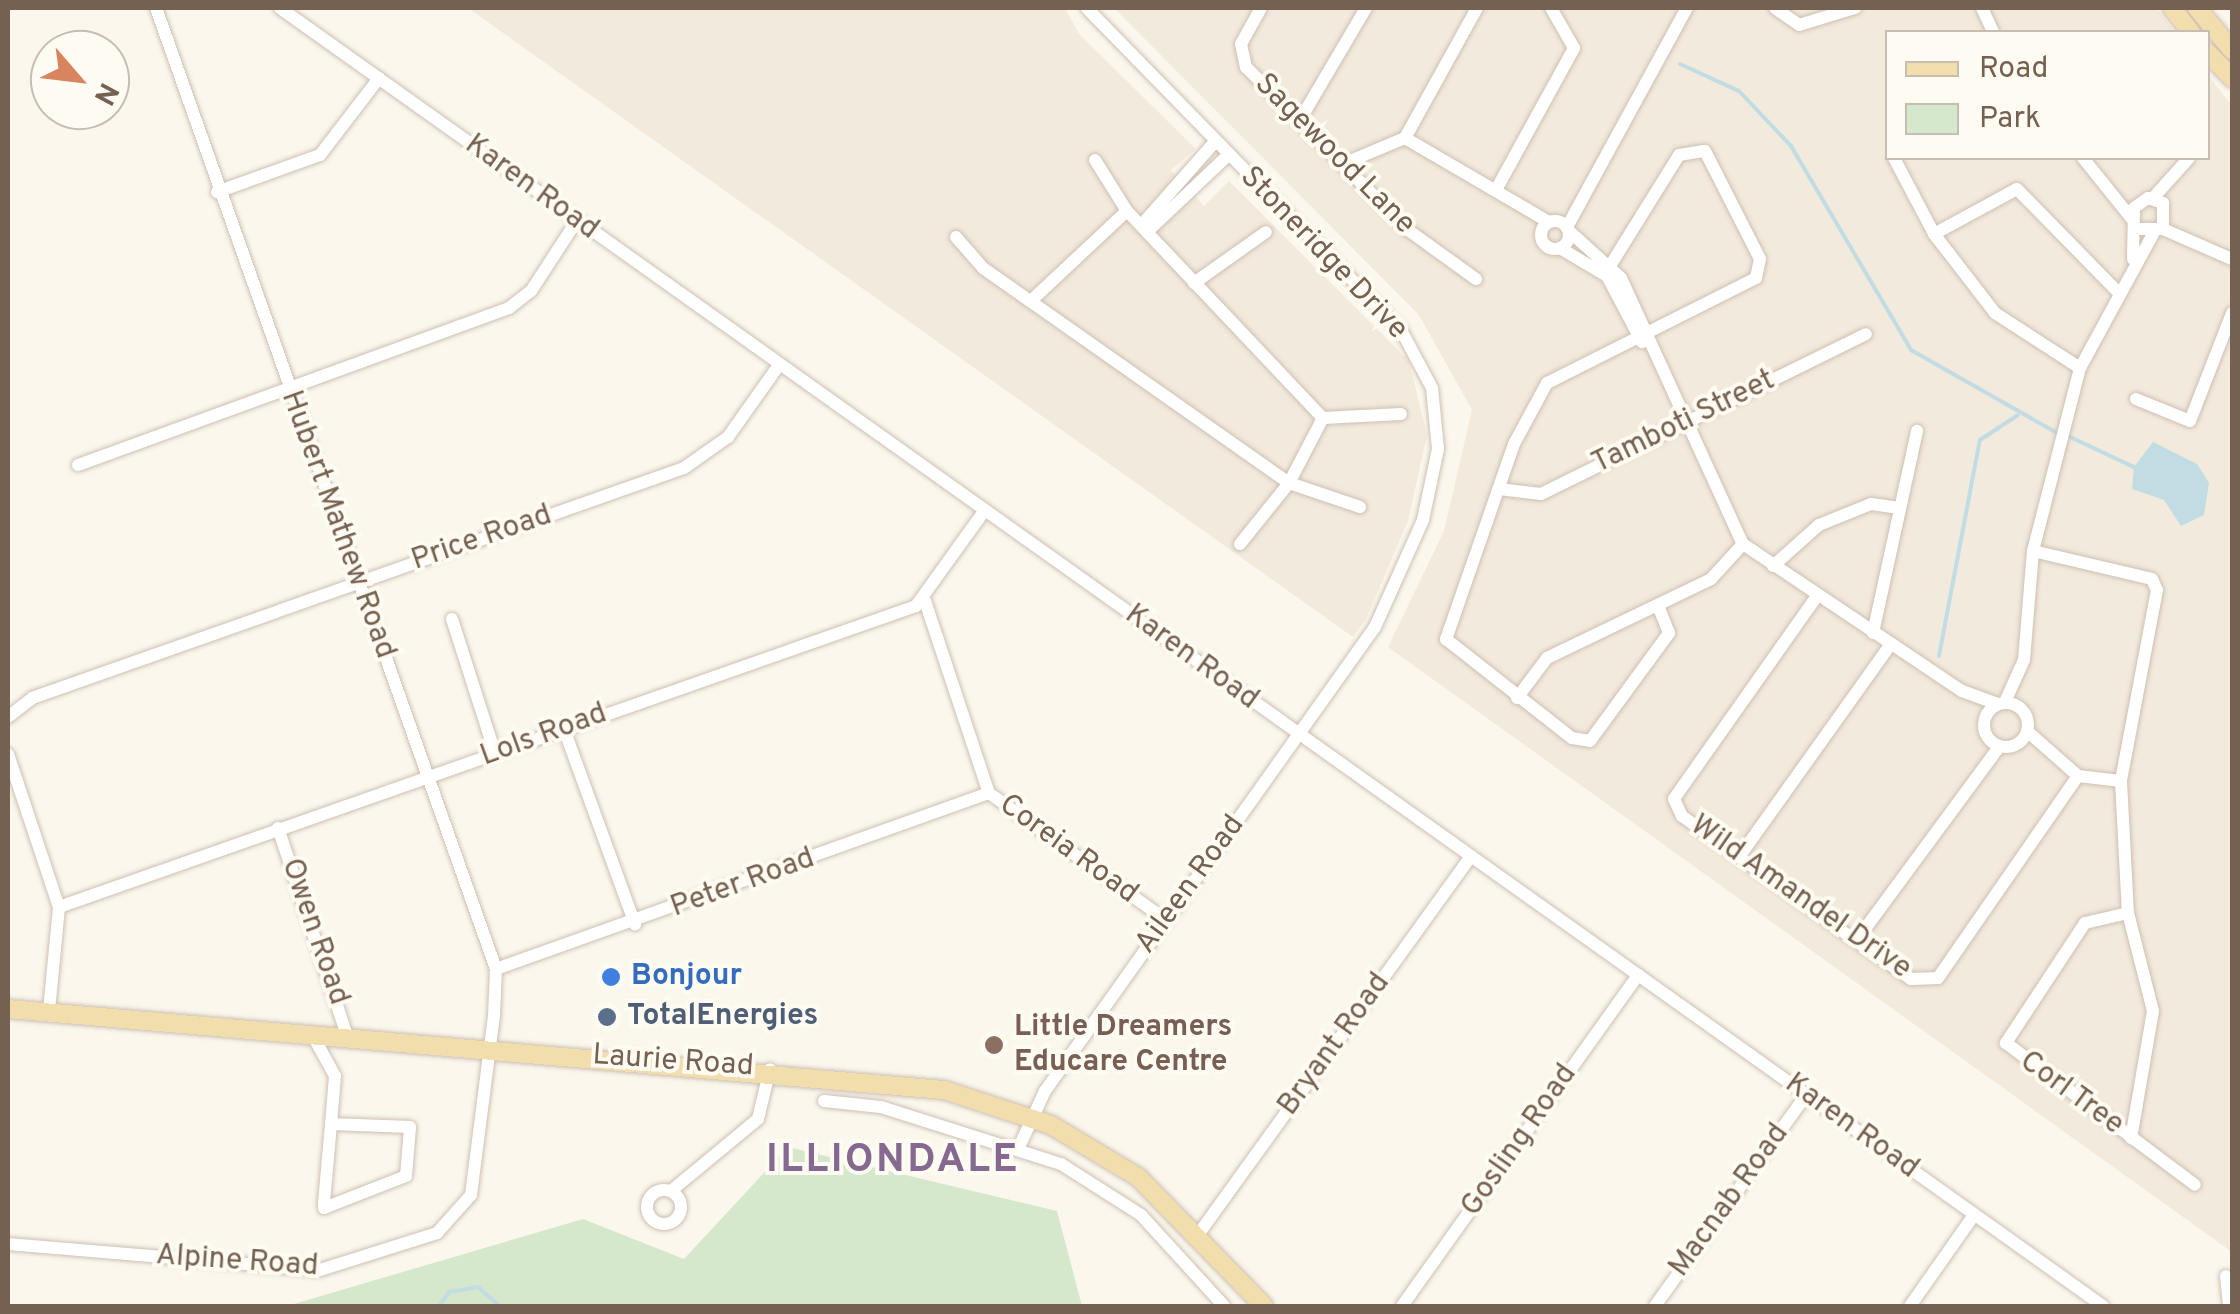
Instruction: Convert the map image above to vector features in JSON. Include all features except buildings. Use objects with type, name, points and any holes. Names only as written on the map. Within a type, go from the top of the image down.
[{"type":"main road","points":[[2172,8],[2189,30]]},
{"type":"main road","points":[[2197,8],[2232,50]]},
{"type":"main road","points":[[2210,54],[2232,78]]},
{"type":"main road","name":"Laurie Road","points":[[8,1008],[770,1070],[944,1090],[1031,1117],[1138,1177],[1200,1232],[1264,1306]]},
{"type":"street","name":"Hubert Mathew Road","points":[[156,8],[496,969],[487,1046]]},
{"type":"street","name":"Karen Road","points":[[280,8],[2103,1306]]},
{"type":"street","name":"Stoneridge Drive","points":[[1087,8],[1214,144],[1401,330],[1432,388],[1438,449],[1428,504],[1356,656]]},
{"type":"street","name":"Sagewood Lane","points":[[1261,8],[1241,57],[1408,230],[1476,279]]},
{"type":"street","points":[[1300,120],[1366,8]]},
{"type":"street","points":[[1343,164],[1405,138],[1477,8]]},
{"type":"street","points":[[1496,190],[1574,48],[1551,8]]},
{"type":"street","points":[[1610,270],[1560,248],[1546,246],[1686,8]]},
{"type":"street","points":[[1775,8],[1800,25],[1855,8]]},
{"type":"street","points":[[218,192],[320,155],[379,78]]},
{"type":"street","points":[[1405,138],[1556,226],[1610,270],[1743,544],[1962,691],[2023,710]]},
{"type":"street","points":[[1144,229],[1214,144]]},
{"type":"street","points":[[1610,270],[1678,155],[1706,151],[1758,273],[1547,383],[1499,489],[1446,639],[1517,698],[1590,741],[1668,633],[1658,606]]},
{"type":"street","points":[[1144,229],[1227,156]]},
{"type":"street","points":[[1095,160],[1128,211],[1324,418],[1400,414]]},
{"type":"street","points":[[1895,160],[1934,234],[2007,326],[2080,368]]},
{"type":"street","points":[[2086,160],[2135,224],[2194,238]]},
{"type":"street","points":[[2109,187],[2138,203],[2153,198],[2188,160]]},
{"type":"street","points":[[2120,781],[2078,776],[2043,752],[2027,730],[2020,678],[2033,551],[2080,368],[2132,261],[2158,232],[2176,176]]},
{"type":"street","points":[[1934,234],[2017,189],[2118,292]]},
{"type":"street","points":[[2153,198],[2194,238],[2232,259]]},
{"type":"street","points":[[2132,261],[2138,203]]},
{"type":"street","points":[[1035,297],[1128,211]]},
{"type":"street","points":[[78,465],[509,308],[532,291],[576,222]]},
{"type":"street","points":[[1556,226],[1560,248]]},
{"type":"street","points":[[1194,283],[1266,232]]},
{"type":"street","points":[[956,237],[983,268],[1035,297],[1288,483],[1360,507]]},
{"type":"street","points":[[2136,399],[2190,421],[2232,313]]},
{"type":"street","name":"Tamboti Street","points":[[1499,489],[1541,494],[1866,334]]},
{"type":"street","name":"Price Road","points":[[8,717],[32,698],[700,460],[779,365]]},
{"type":"street","points":[[1240,544],[1288,483],[1324,418]]},
{"type":"street","points":[[1873,633],[1917,431]]},
{"type":"street","points":[[1774,566],[1819,525],[1871,504],[1900,508]]},
{"type":"street","points":[[925,601],[985,510]]},
{"type":"street","points":[[1517,698],[1548,658],[1711,579],[1743,544]]},
{"type":"street","points":[[2033,551],[2155,582],[2120,781],[2128,913],[2154,1011],[2131,1138]]},
{"type":"street","name":"Wild Amandel Drive","points":[[1817,596],[1674,799],[1682,816],[1856,941],[1912,978],[1938,978],[2078,776]]},
{"type":"street","name":"Lols Road","points":[[59,907],[925,601]]},
{"type":"street","name":"Coreia Road","points":[[925,601],[989,793],[1166,920]]},
{"type":"street","points":[[452,619],[496,753]]},
{"type":"street","points":[[1739,857],[1890,645]]},
{"type":"street","name":"Aileen Road","points":[[1019,1147],[1031,1117],[1166,920],[1356,656]]},
{"type":"street","points":[[1984,718],[2020,678]]},
{"type":"street","points":[[1962,691],[2001,744],[2043,752]]},
{"type":"street","points":[[564,728],[635,924]]},
{"type":"street","points":[[1856,941],[1975,773],[2001,744],[2027,730]]},
{"type":"street","points":[[8,754],[59,907],[48,1011]]},
{"type":"street","name":"Peter Road","points":[[496,969],[635,924],[989,793]]},
{"type":"street","name":"Owen Road","points":[[278,828],[347,1036]]},
{"type":"street","name":"Bryant Road","points":[[1200,1232],[1470,857]]},
{"type":"street","name":"Corl Tree","points":[[2128,913],[2085,923],[2006,1043],[2195,1185]]},
{"type":"street","name":"Gosling Road","points":[[1402,1306],[1638,975]]},
{"type":"street","points":[[312,1034],[333,1063],[326,1210],[406,1176],[410,1127],[331,1124]]},
{"type":"street","name":"Alpine Road","points":[[8,1244],[320,1270],[384,1256],[450,1226],[466,1207],[487,1046]]},
{"type":"street","points":[[671,1192],[758,1119],[770,1070]]},
{"type":"street","name":"Macnab Road","points":[[1654,1306],[1806,1095]]},
{"type":"street","points":[[824,1101],[872,1105],[1019,1147],[1118,1197],[1224,1306]]},
{"type":"street","points":[[1910,1306],[1974,1215]]},
{"type":"street","points":[[2226,1276],[2229,1306]]},
{"type":"shaded area","points":[[468,8],[1065,8],[1079,34],[1196,149],[1171,170],[1204,206],[1229,181],[1409,361],[1427,435],[1408,521],[1366,619],[1353,637]]},
{"type":"shaded area","points":[[1114,8],[2156,8],[2173,30],[1885,30],[1885,160],[2210,160],[2210,78],[2232,106],[2232,1252],[1388,647],[1444,531],[1472,410],[1419,315]]},
{"type":"green space","points":[[788,1147],[1057,1211],[1082,1306],[287,1306],[583,1219],[684,1259]]},
{"type":"water","points":[[2153,442],[2197,464],[2209,483],[2204,515],[2181,526],[2164,500],[2132,489],[2134,467]]},
{"type":"waterway","points":[[1680,64],[1739,91],[1791,146],[1911,350],[2059,434]]},
{"type":"waterway","points":[[1939,656],[1980,440],[2018,415]]},
{"type":"waterway","points":[[2068,436],[2134,467]]},
{"type":"waterway","points":[[439,1306],[449,1292],[478,1287],[499,1306]]},
{"type":"place","name":"Bonjour","points":[[611,977]]},
{"type":"place","name":"TotalEnergies","points":[[607,1017]]},
{"type":"place","name":"Little Dreamers Educare Centre","points":[[994,1045]]},
{"type":"district","name":"ILLIONDALE","points":[[893,1161]]}]
